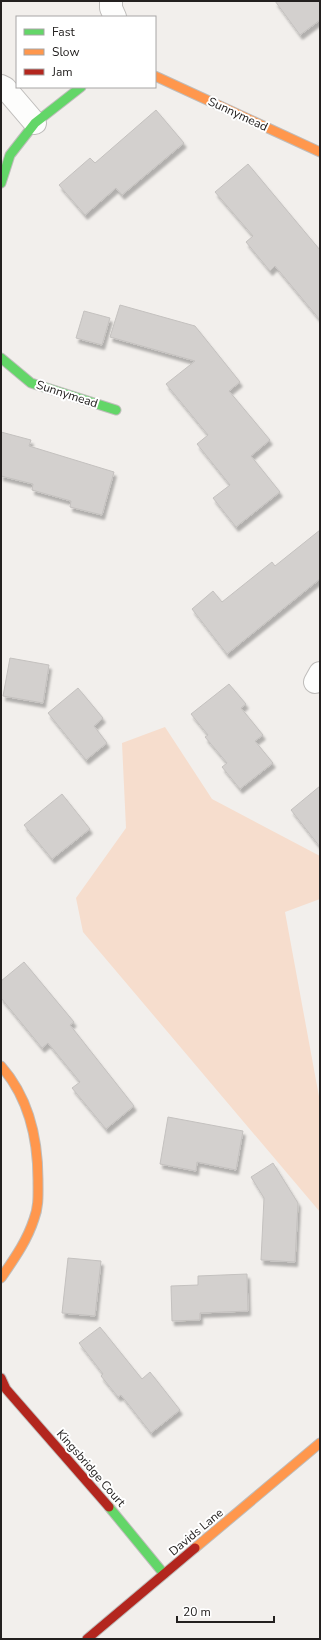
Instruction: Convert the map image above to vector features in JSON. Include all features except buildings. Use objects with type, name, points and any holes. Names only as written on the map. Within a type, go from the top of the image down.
[{"type":"street","points":[[111,1],[111,8],[115,16]]},
{"type":"street","name":"Sunnymead","points":[[156,76],[320,152]]},
{"type":"street","points":[[1,86],[5,88],[35,123]]},
{"type":"street","points":[[1,183],[10,155],[35,123],[80,88]]},
{"type":"street","name":"Sunnymead","points":[[1,358],[31,383],[116,410]]},
{"type":"street","points":[[1,1066],[9,1073],[25,1102],[35,1138],[39,1172],[38,1208],[28,1238],[1,1278]]},
{"type":"street","name":"Kingsbridge Court","points":[[3,1386],[133,1535],[164,1574]]},
{"type":"street","name":"Davids Lane","points":[[87,1639],[320,1443]]},
{"type":"shaded area","points":[[165,727],[212,799],[320,856],[320,899],[285,912],[320,1102],[320,1212],[83,932],[76,898],[126,828],[122,743]]},
{"type":"traffic: fast","points":[[1,183],[10,155],[35,123],[80,88]]},
{"type":"traffic: fast","points":[[1,358],[31,383],[116,410]]},
{"type":"traffic: fast","points":[[109,1507],[164,1574]]},
{"type":"traffic: slow","points":[[156,76],[320,152]]},
{"type":"traffic: slow","points":[[1,1066],[11,1078],[25,1105],[34,1134],[38,1164],[38,1200],[36,1214],[28,1235],[20,1250],[1,1278]]},
{"type":"traffic: slow","points":[[195,1548],[320,1443]]},
{"type":"traffic: jam","points":[[1,1378],[6,1389],[109,1507]]},
{"type":"traffic: jam","points":[[87,1639],[195,1548]]}]
